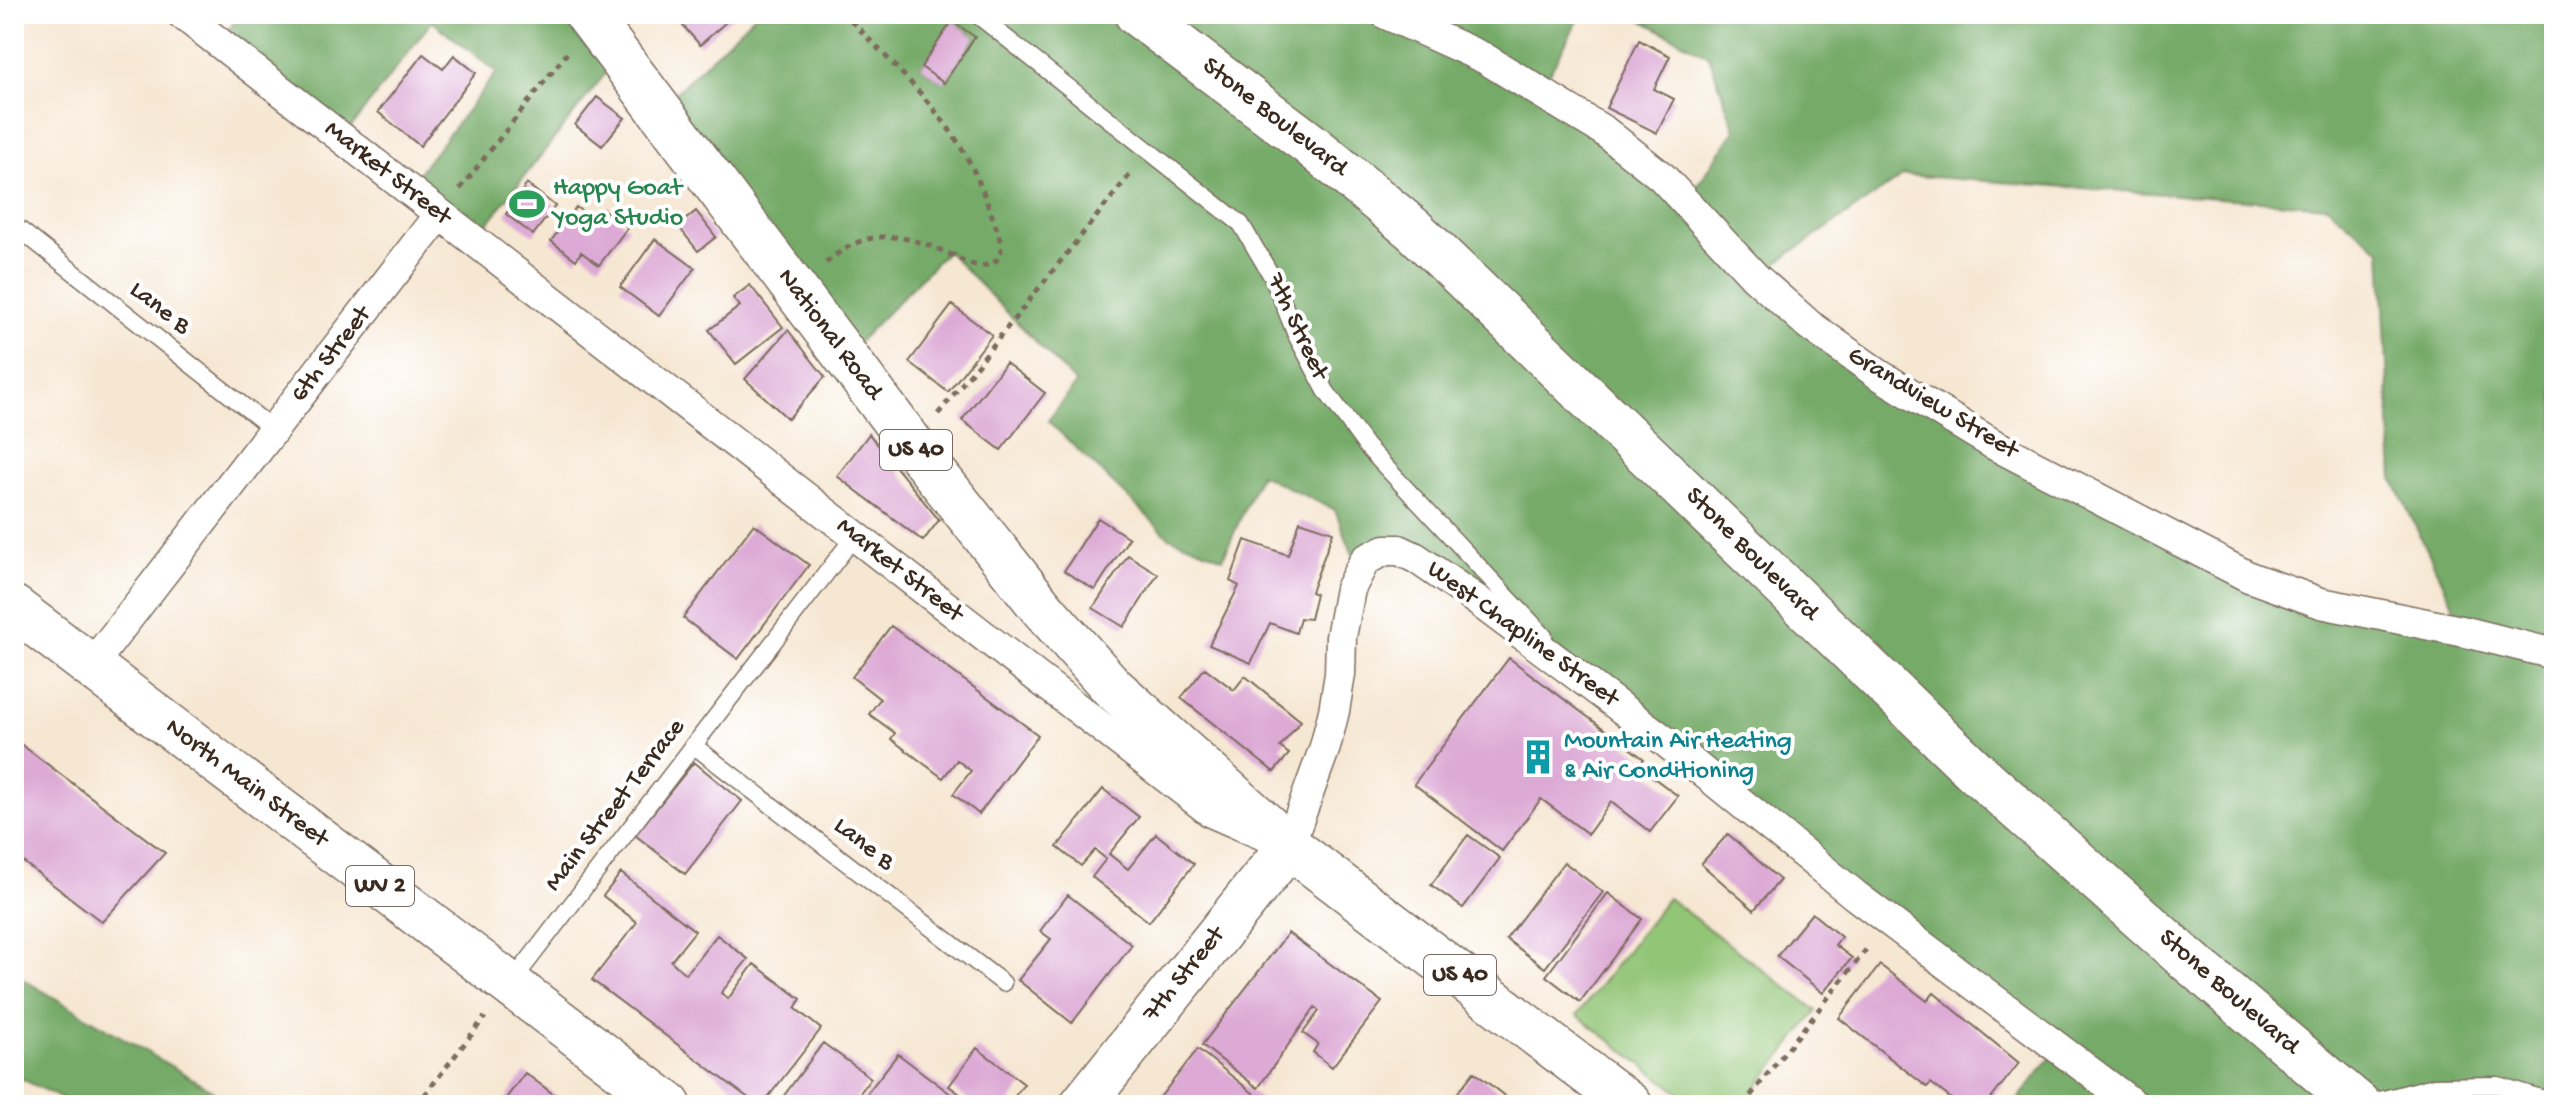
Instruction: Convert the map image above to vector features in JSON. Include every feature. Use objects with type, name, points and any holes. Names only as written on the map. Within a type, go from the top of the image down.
[{"type":"main road","name":"Stone Boulevard","points":[[1137,14],[1311,145],[1414,230],[1975,771],[2181,954],[2359,1105]]},
{"type":"main road","name":"National Road","points":[[580,29],[795,290],[913,446],[1042,608],[1112,687],[1289,846]]},
{"type":"main road","name":"North Main Street","points":[[14,608],[669,1105]]},
{"type":"main road","name":"7th Street","points":[[1088,1103],[1289,846]]},
{"type":"main road","name":"Market Street","points":[[1289,846],[1630,1105]]},
{"type":"street","name":"Market Street","points":[[182,14],[1211,812],[1289,846]]},
{"type":"street","name":"Grandview Street","points":[[1386,14],[1484,58],[1604,131],[1662,177],[1755,277],[1809,325],[1878,374],[1993,444],[2249,577],[2321,603],[2466,632],[2554,654]]},
{"type":"street","name":"6th Street","points":[[91,666],[439,215]]},
{"type":"street","name":"West Chapline Street","points":[[1289,846],[1325,747],[1334,711],[1350,589],[1365,560],[1385,550],[1399,550],[1416,558],[1665,741],[1889,920],[2134,1105]]},
{"type":"lane","name":"7th Street","points":[[976,14],[1241,224],[1268,269],[1296,335],[1326,391],[1366,446],[1581,678]]},
{"type":"lane","name":"Lane B","points":[[14,225],[274,430]]},
{"type":"lane","name":"Main Street Terrace","points":[[510,984],[854,537]]},
{"type":"lane","name":"Lane B","points":[[693,745],[1003,983]]},
{"type":"lane","points":[[2359,1105],[2434,1086],[2498,1085],[2554,1102]]},
{"type":"path","points":[[795,290],[842,249],[863,238],[894,236],[917,241],[977,267],[992,264],[999,257],[1001,245],[983,190],[964,151],[913,87],[845,14]]},
{"type":"path","points":[[439,215],[580,29]]},
{"type":"path","points":[[913,446],[1149,151]]},
{"type":"path","points":[[1743,1105],[1889,920]]},
{"type":"path","points":[[417,1105],[510,984]]},
{"type":"green space","points":[[240,14],[599,14],[619,56],[473,242],[406,189],[497,72],[432,21],[342,139],[219,43]]},
{"type":"green space","points":[[756,14],[1581,14],[1540,91],[1687,201],[1735,130],[1709,56],[1630,14],[2554,14],[2554,1105],[2014,1105],[2058,1048],[1416,558],[1359,570],[1335,510],[1260,474],[1223,558],[1169,537],[1048,421],[1076,383],[947,251],[845,356],[659,109]],"holes":[[[952,22],[975,37],[943,82],[921,67]],[[1904,175],[2327,206],[2381,251],[2393,479],[2466,631],[2249,577],[1809,325],[1756,277]]]},
{"type":"green space","points":[[1668,898],[1817,1011],[1743,1105],[1695,1105],[1577,1015]]},
{"type":"green space","points":[[14,974],[232,1105],[74,1105],[14,1075]]},
{"type":"building","points":[[683,14],[735,14],[700,45],[677,19]]},
{"type":"building","points":[[952,21],[975,37],[944,83],[921,67]]},
{"type":"building","points":[[1639,40],[1670,56],[1654,89],[1674,99],[1657,133],[1606,108]]},
{"type":"building","points":[[423,54],[443,69],[454,55],[476,73],[420,146],[378,112]]},
{"type":"building","points":[[597,97],[625,118],[602,146],[575,125]]},
{"type":"building","points":[[527,184],[555,206],[533,235],[506,214]]},
{"type":"building","points":[[576,207],[594,220],[603,209],[628,227],[599,265],[581,252],[576,260],[551,241]]},
{"type":"building","points":[[696,211],[716,237],[698,251],[678,226]]},
{"type":"building","points":[[655,239],[695,268],[659,316],[620,287]]},
{"type":"building","points":[[750,285],[783,327],[736,364],[709,330],[740,306],[733,298]]},
{"type":"building","points":[[952,305],[992,335],[948,392],[909,362]]},
{"type":"building","points":[[788,330],[825,377],[788,419],[745,379]]},
{"type":"building","points":[[1006,363],[1045,393],[1001,450],[962,420]]},
{"type":"building","points":[[869,434],[939,520],[923,541],[837,476]]},
{"type":"building","points":[[1098,518],[1129,538],[1095,590],[1064,571]]},
{"type":"building","points":[[1300,521],[1333,532],[1311,592],[1316,594],[1310,619],[1300,618],[1296,633],[1270,623],[1251,663],[1209,645],[1239,586],[1230,581],[1245,540],[1288,555]]},
{"type":"building","points":[[754,524],[809,565],[738,659],[683,618]]},
{"type":"building","points":[[1128,555],[1158,574],[1124,627],[1093,608]]},
{"type":"building","points":[[891,626],[1038,735],[979,814],[953,794],[971,771],[957,760],[943,778],[891,739],[895,733],[869,714],[880,699],[852,677]]},
{"type":"building","name":"Mountain Air Heating & Air Conditioning","points":[[1509,658],[1644,759],[1638,766],[1678,796],[1650,832],[1611,802],[1588,834],[1541,799],[1502,851],[1414,784]]},
{"type":"building","points":[[1205,668],[1234,690],[1245,676],[1301,721],[1280,747],[1289,754],[1274,772],[1181,698]]},
{"type":"building","points":[[14,739],[165,853],[102,922],[14,855]]},
{"type":"building","points":[[694,762],[742,801],[685,874],[635,835]]},
{"type":"building","points":[[1103,789],[1139,817],[1109,854],[1128,869],[1156,834],[1194,864],[1149,922],[1092,877],[1106,859],[1095,850],[1081,866],[1057,847]]},
{"type":"building","points":[[1728,834],[1780,880],[1754,910],[1701,864]]},
{"type":"building","points":[[1468,835],[1500,858],[1463,908],[1431,885]]},
{"type":"building","points":[[1564,862],[1603,892],[1545,968],[1506,939]]},
{"type":"building","points":[[621,873],[695,931],[671,961],[682,971],[686,974],[717,935],[748,959],[721,993],[728,999],[754,964],[801,999],[795,1008],[821,1029],[762,1105],[592,980],[637,922],[603,896]]},
{"type":"building","points":[[1608,893],[1642,919],[1580,1002],[1546,976]]},
{"type":"building","points":[[1068,895],[1132,945],[1072,1023],[1018,980],[1051,939],[1040,931]]},
{"type":"building","points":[[1812,913],[1841,937],[1835,945],[1852,958],[1823,993],[1777,956]]},
{"type":"building","points":[[1288,933],[1382,1002],[1332,1067],[1313,1052],[1318,1044],[1303,1033],[1319,1011],[1315,1007],[1258,1088],[1202,1045]]},
{"type":"building","points":[[1880,965],[1927,1001],[1934,993],[2019,1063],[1986,1105],[1959,1105],[1931,1083],[1927,1087],[1839,1018]]},
{"type":"building","points":[[823,1043],[871,1078],[851,1105],[777,1105]]},
{"type":"building","points":[[977,1048],[1024,1084],[1008,1105],[975,1105],[949,1086]]},
{"type":"building","points":[[1198,1049],[1268,1105],[1154,1105]]},
{"type":"building","points":[[898,1054],[948,1092],[964,1105],[858,1105]]},
{"type":"building","points":[[1474,1072],[1507,1098],[1501,1105],[1448,1105]]},
{"type":"building","points":[[525,1073],[568,1105],[501,1105]]},
{"type":"place","name":"Happy Goat Yoga Studio","points":[[527,204]]},
{"type":"place","name":"Mountain Air Heating & Air Conditioning","points":[[1538,757]]}]
